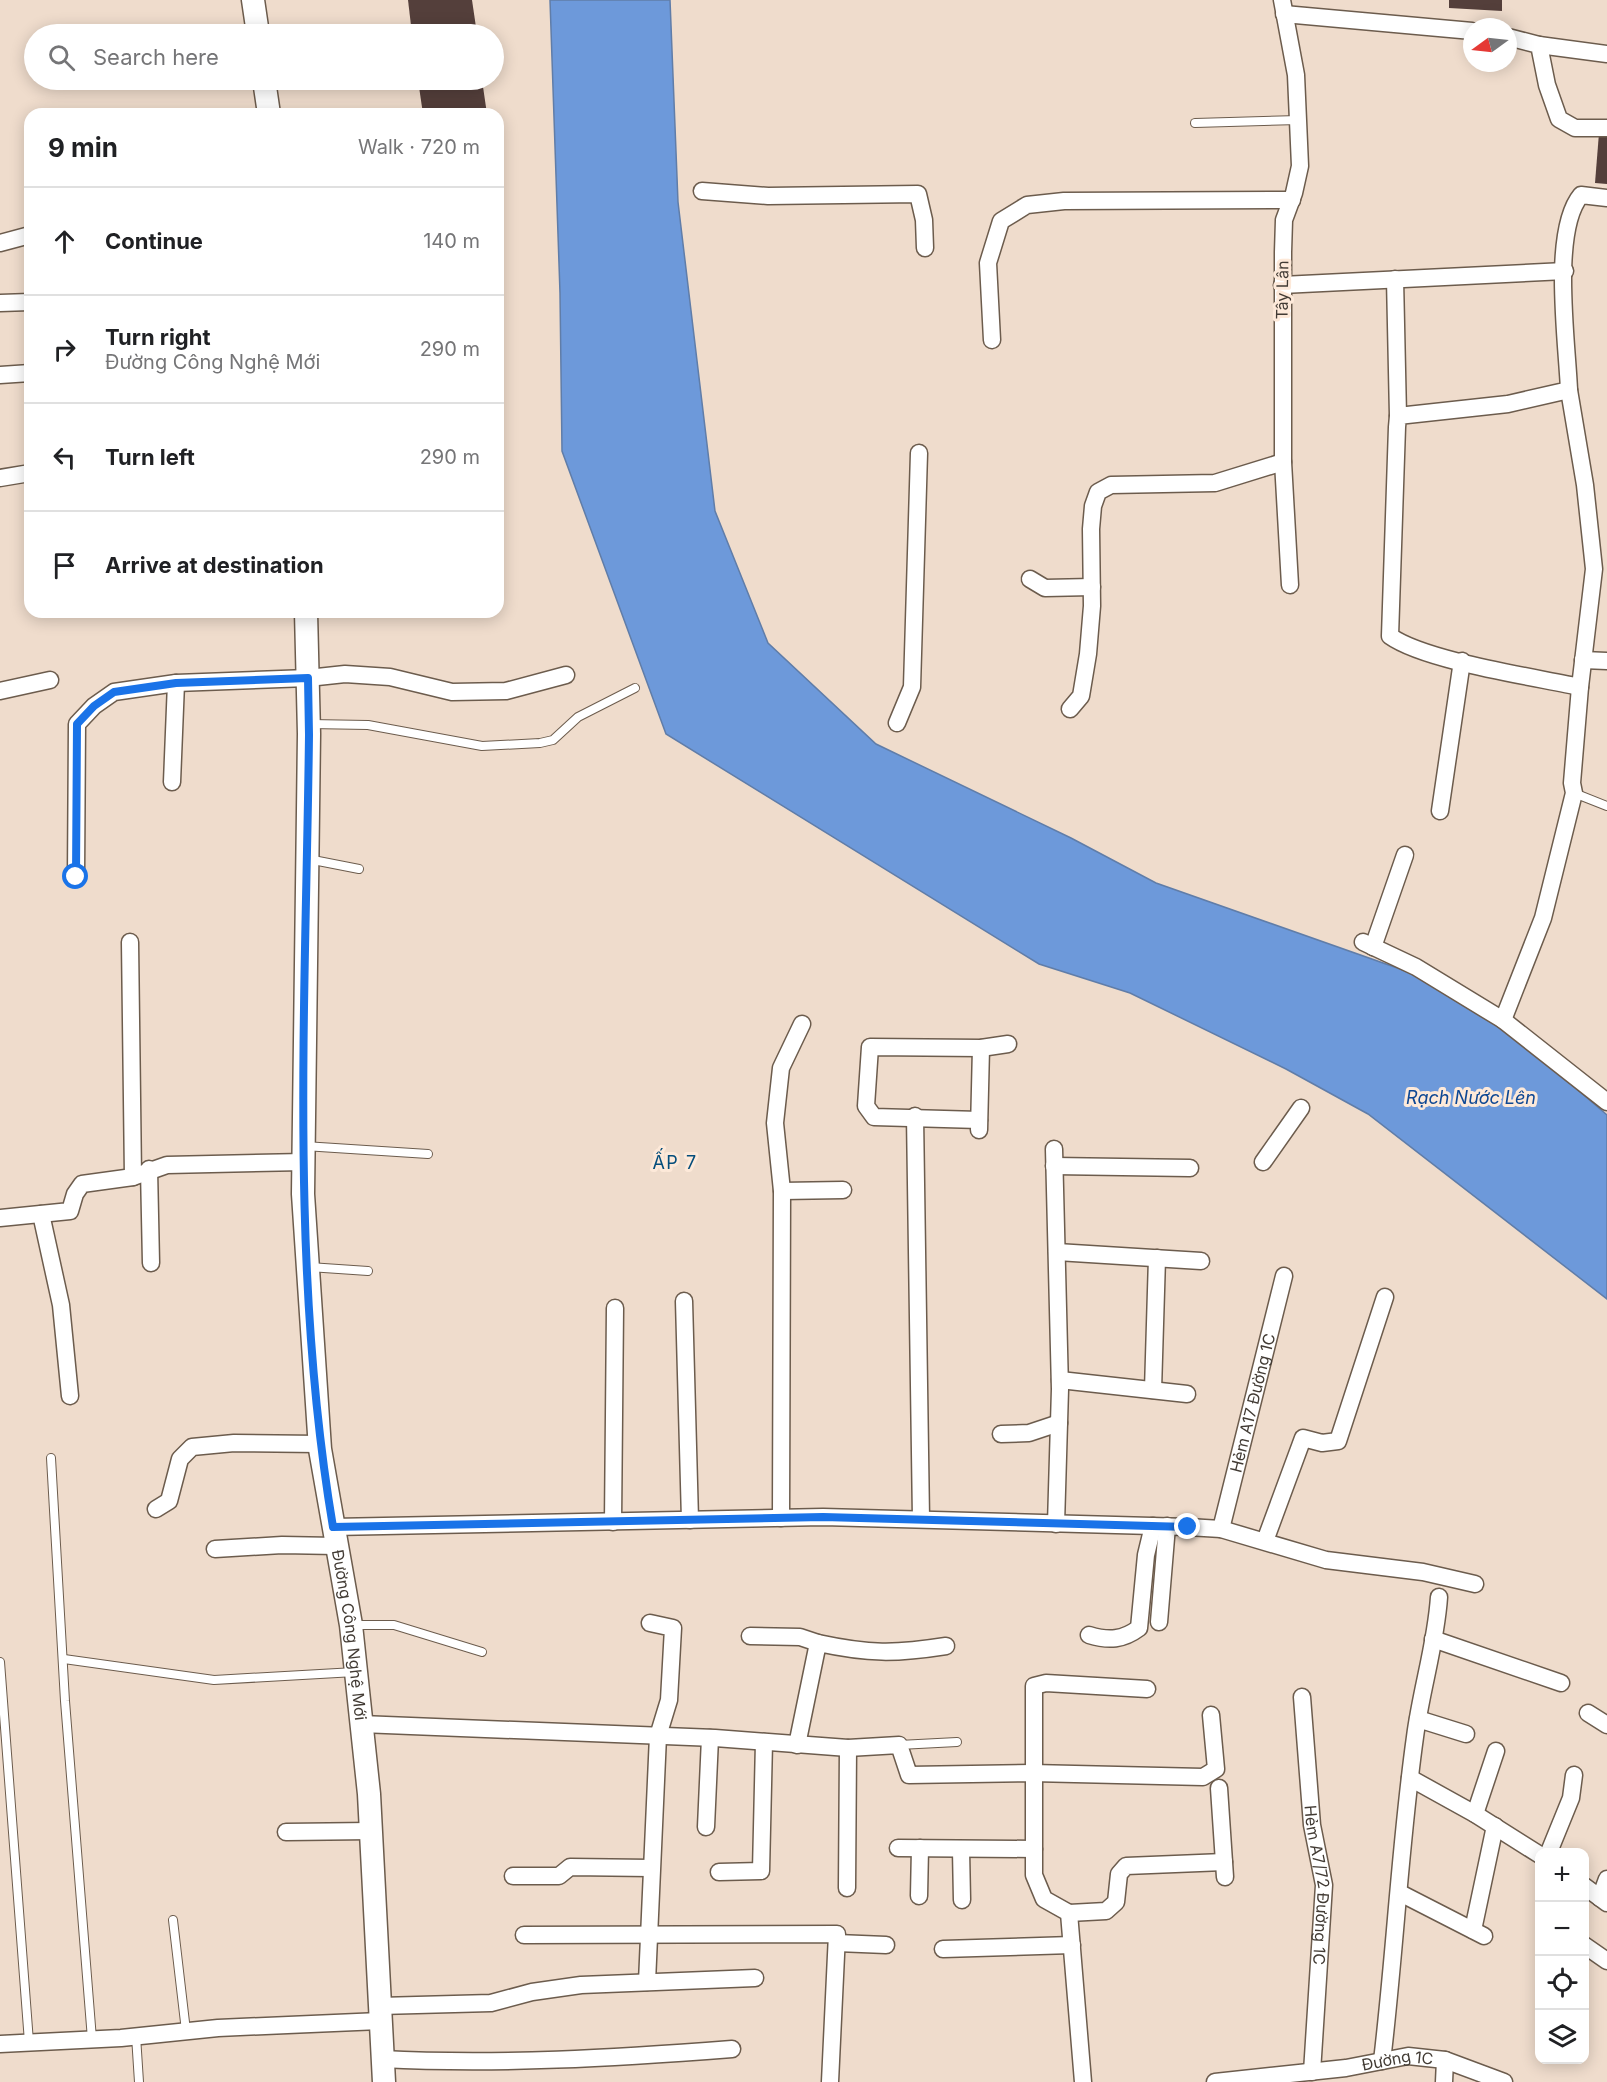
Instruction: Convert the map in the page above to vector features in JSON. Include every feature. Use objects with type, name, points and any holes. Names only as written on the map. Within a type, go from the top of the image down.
[{"type":"street","points":[[253,0],[257,24]]},
{"type":"street","points":[[1283,7],[1463,31]]},
{"type":"street","name":"Tây Lân","points":[[1283,7],[1296,75],[1300,166],[1292,200],[1284,220],[1282,285],[1283,462],[1290,585]]},
{"type":"street","points":[[1517,39],[1539,45],[1607,54]]},
{"type":"street","points":[[1539,45],[1547,85],[1559,119],[1575,128],[1607,128]]},
{"type":"street","points":[[265,90],[267,108]]},
{"type":"street","points":[[702,191],[768,196],[918,194],[924,220],[925,248]]},
{"type":"street","points":[[1503,1020],[1543,918],[1574,793],[1572,783],[1580,687],[1594,569],[1586,484],[1569,390],[1566,233],[1571,206],[1581,195],[1607,198]]},
{"type":"street","points":[[992,340],[988,263],[1001,221],[1027,205],[1064,201],[1292,200]]},
{"type":"street","points":[[0,243],[24,237]]},
{"type":"street","points":[[1282,285],[1565,271]]},
{"type":"street","points":[[1395,279],[1398,416],[1390,636],[1399,642],[1462,661],[1580,687]]},
{"type":"street","points":[[0,303],[24,302]]},
{"type":"street","points":[[0,375],[24,373]]},
{"type":"street","points":[[1398,416],[1508,404],[1569,390]]},
{"type":"street","points":[[897,723],[912,687],[919,453]]},
{"type":"street","points":[[1070,709],[1081,696],[1088,654],[1092,587],[1091,529],[1093,506],[1098,492],[1111,485],[1215,483],[1283,462]]},
{"type":"street","points":[[0,477],[24,474]]},
{"type":"street","points":[[1030,579],[1045,588],[1092,587]]},
{"type":"street","name":"Đường Công Nghệ Mới","points":[[306,618],[309,724],[304,1154],[308,1267],[319,1444],[351,1625],[371,1831],[384,2082]]},
{"type":"street","points":[[1583,660],[1607,661]]},
{"type":"street","points":[[1440,812],[1462,661]]},
{"type":"street","points":[[76,877],[77,724],[94,706],[114,692],[176,683],[308,678],[345,674],[390,677],[452,692],[506,691],[566,675]]},
{"type":"street","points":[[0,691],[50,680]]},
{"type":"street","points":[[172,782],[176,683]]},
{"type":"street","points":[[1405,855],[1368,945],[1416,967],[1503,1020],[1607,1102]]},
{"type":"street","points":[[130,942],[133,1177]]},
{"type":"street","points":[[781,1518],[782,1191],[775,1123],[781,1068],[802,1024]]},
{"type":"street","points":[[981,1048],[979,1126],[915,1116],[874,1117],[866,1106],[870,1047],[981,1048],[1008,1044]]},
{"type":"street","points":[[1263,1162],[1301,1108]]},
{"type":"street","points":[[915,1116],[921,1519]]},
{"type":"street","points":[[0,1218],[70,1212],[75,1194],[82,1184],[133,1177],[149,1169],[167,1165],[304,1154]]},
{"type":"street","points":[[1056,1524],[1060,1380],[1054,1158],[1191,1168]]},
{"type":"street","points":[[149,1169],[151,1263]]},
{"type":"street","points":[[782,1191],[843,1190]]},
{"type":"street","points":[[41,1214],[61,1305],[70,1395]]},
{"type":"street","points":[[1057,1252],[1201,1261]]},
{"type":"street","points":[[1153,1390],[1157,1258]]},
{"type":"street","name":"Hẻm A17 Đường 1C","points":[[1221,1529],[1284,1276]]},
{"type":"street","points":[[1265,1541],[1303,1438],[1323,1443],[1338,1441],[1385,1298]]},
{"type":"street","points":[[684,1301],[690,1520]]},
{"type":"street","points":[[614,1522],[615,1308]]},
{"type":"street","points":[[1060,1380],[1187,1394]]},
{"type":"street","points":[[1001,1434],[1029,1433],[1059,1424]]},
{"type":"street","points":[[156,1509],[169,1501],[180,1459],[192,1447],[234,1443],[319,1444]]},
{"type":"street","points":[[214,1549],[282,1545],[334,1537],[614,1522],[781,1518],[921,1519],[1221,1529],[1326,1560],[1407,1569],[1475,1584]]},
{"type":"street","points":[[1159,1622],[1160,1526]]},
{"type":"street","points":[[1089,1635],[1125,1638],[1139,1628],[1146,1555],[1160,1526]]},
{"type":"street","points":[[1382,2061],[1410,1778],[1418,1719],[1437,1623],[1439,1597]]},
{"type":"street","points":[[647,1982],[658,1736],[669,1700],[673,1628],[650,1623]]},
{"type":"street","points":[[750,1636],[800,1637],[861,1653],[906,1653],[946,1646]]},
{"type":"street","points":[[1433,1639],[1561,1683]]},
{"type":"street","points":[[797,1744],[818,1643]]},
{"type":"street","points":[[1147,1689],[1046,1683],[1034,1686],[1032,1773],[1034,1875],[1044,1899],[1069,1913],[1106,1911],[1116,1902],[1119,1874],[1126,1866],[1225,1870],[1219,1788]]},
{"type":"street","name":"Hẻm A7/72 Đường 1C","points":[[1302,1697],[1312,1826],[1324,1885],[1321,2074]]},
{"type":"street","points":[[1588,1713],[1607,1725]]},
{"type":"street","points":[[361,1724],[710,1738],[848,1748],[899,1745],[909,1776],[1032,1773],[1203,1777],[1210,1775],[1216,1769],[1211,1715]]},
{"type":"street","points":[[1418,1719],[1466,1734]]},
{"type":"street","points":[[706,1827],[710,1738]]},
{"type":"street","points":[[719,1872],[761,1871],[764,1742]]},
{"type":"street","points":[[847,1888],[848,1748]]},
{"type":"street","points":[[1475,1814],[1496,1750]]},
{"type":"street","points":[[1552,1848],[1567,1808],[1574,1775]]},
{"type":"street","points":[[1410,1778],[1475,1814],[1535,1852]]},
{"type":"street","points":[[1400,1893],[1479,1933],[1494,1826]]},
{"type":"street","points":[[286,1833],[371,1831]]},
{"type":"street","points":[[898,1848],[1034,1849]]},
{"type":"street","points":[[919,1896],[920,1848]]},
{"type":"street","points":[[961,1850],[962,1900]]},
{"type":"street","points":[[513,1876],[559,1876],[570,1867],[651,1868]]},
{"type":"street","points":[[1589,1890],[1603,1900],[1607,1880]]},
{"type":"street","points":[[1069,1913],[1083,2082]]},
{"type":"street","points":[[524,1935],[832,1932],[837,1934],[830,2082]]},
{"type":"street","points":[[837,1943],[886,1945]]},
{"type":"street","points":[[943,1949],[1072,1945]]},
{"type":"street","points":[[1589,1948],[1607,1961]]},
{"type":"street","points":[[0,2044],[136,2037],[491,2003],[532,1992],[581,1985],[755,1978]]},
{"type":"street","points":[[382,2059],[471,2063],[605,2059],[732,2049]]},
{"type":"street","name":"Đường 1C","points":[[1215,2082],[1321,2074],[1408,2056],[1445,2060],[1504,2082]]},
{"type":"street","points":[[1444,2082],[1445,2060]]},
{"type":"lane","points":[[1195,123],[1299,120]]},
{"type":"lane","points":[[309,724],[368,726],[482,746],[540,743],[553,740],[578,717],[634,688]]},
{"type":"lane","points":[[1574,793],[1607,806]]},
{"type":"lane","points":[[308,859],[359,869]]},
{"type":"lane","points":[[304,1154],[428,1154]]},
{"type":"lane","points":[[308,1267],[368,1272]]},
{"type":"lane","points":[[51,1458],[92,2039]]},
{"type":"lane","points":[[351,1625],[394,1625],[482,1652]]},
{"type":"lane","points":[[64,1659],[214,1680],[356,1672]]},
{"type":"lane","points":[[0,1662],[29,2042]]},
{"type":"lane","points":[[899,1745],[957,1742]]},
{"type":"lane","points":[[173,1920],[186,2031]]},
{"type":"lane","points":[[136,2037],[139,2082]]},
{"type":"water","name":"Rạch Nước Lên","points":[[550,0],[670,0],[678,202],[715,511],[768,643],[876,744],[1071,838],[1156,883],[1420,976],[1507,1029],[1607,1115],[1607,1299],[1368,1114],[1286,1069],[1130,993],[1039,964],[666,734],[562,451],[560,293]]},
{"type":"building","points":[[408,0],[472,0],[476,24],[411,24]]},
{"type":"building","points":[[1449,0],[1502,0],[1502,11],[1449,8]]},
{"type":"building","points":[[419,90],[483,90],[486,108],[422,108]]},
{"type":"building","points":[[1599,133],[1607,134],[1607,184],[1595,183]]},
{"type":"district","name":"ẤP 7","points":[[675,1163]]},
{"type":"route","points":[[76,877],[77,724],[94,706],[114,692],[176,683],[308,678],[303,1194],[320,1449],[333,1527],[823,1517],[1188,1527]]}]
